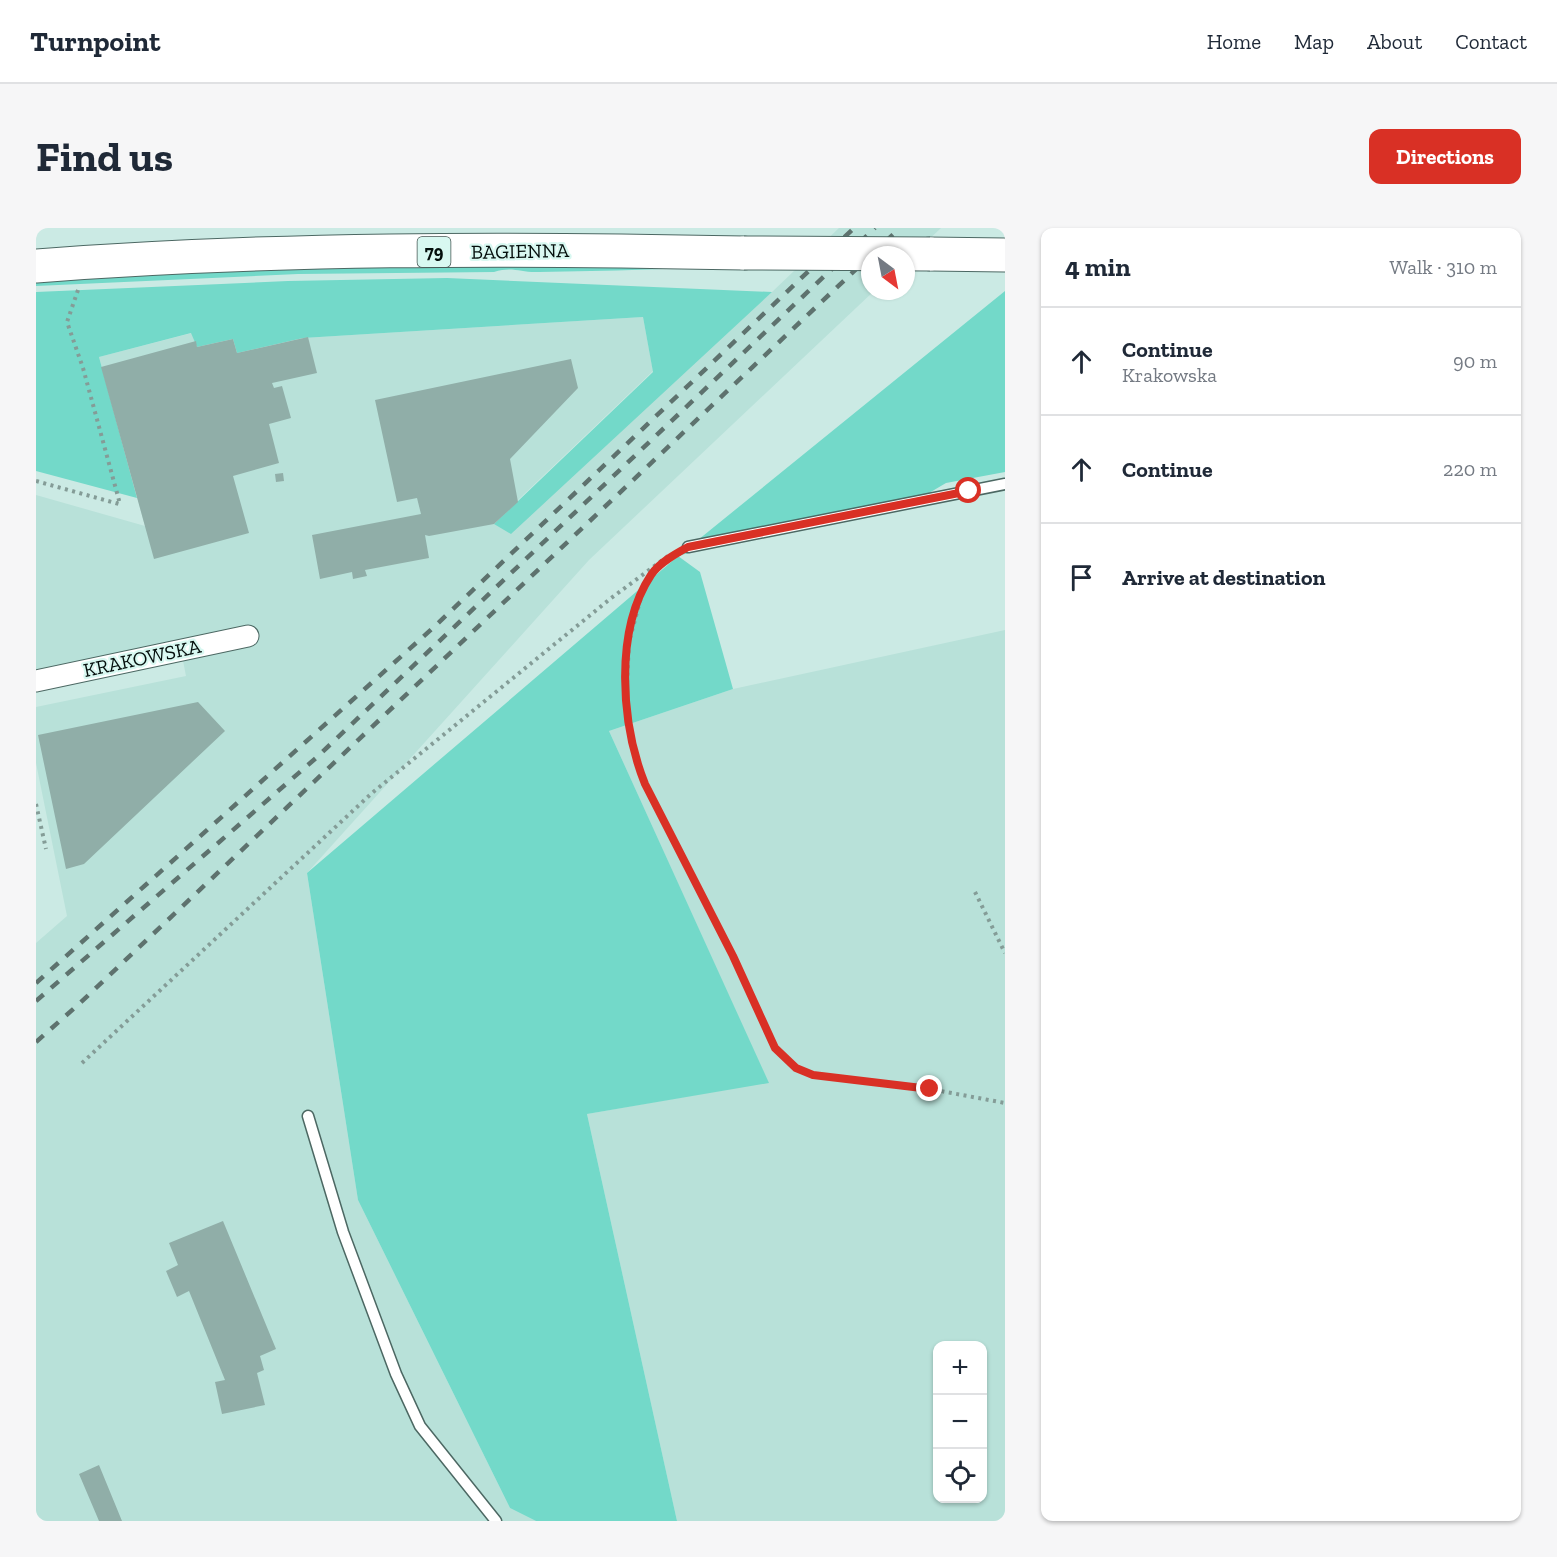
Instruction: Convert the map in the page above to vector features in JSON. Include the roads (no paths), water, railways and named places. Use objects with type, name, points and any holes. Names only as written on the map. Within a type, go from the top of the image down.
[{"type":"main road","name":"BAGIENNA","points":[[36,266],[294,254],[596,250],[990,255]]},
{"type":"street","name":"KRAKOWSKA","points":[[36,681],[248,636]]},
{"type":"lane","points":[[688,547],[1005,484]]},
{"type":"lane","points":[[308,1116],[343,1232],[396,1374],[420,1426],[496,1521]]},
{"type":"railway","points":[[36,983],[434,627],[854,228]]},
{"type":"railway","points":[[36,1001],[316,758],[875,228]]},
{"type":"railway","points":[[881,246],[900,228]]},
{"type":"railway","points":[[36,1042],[79,1004],[861,265]]}]
